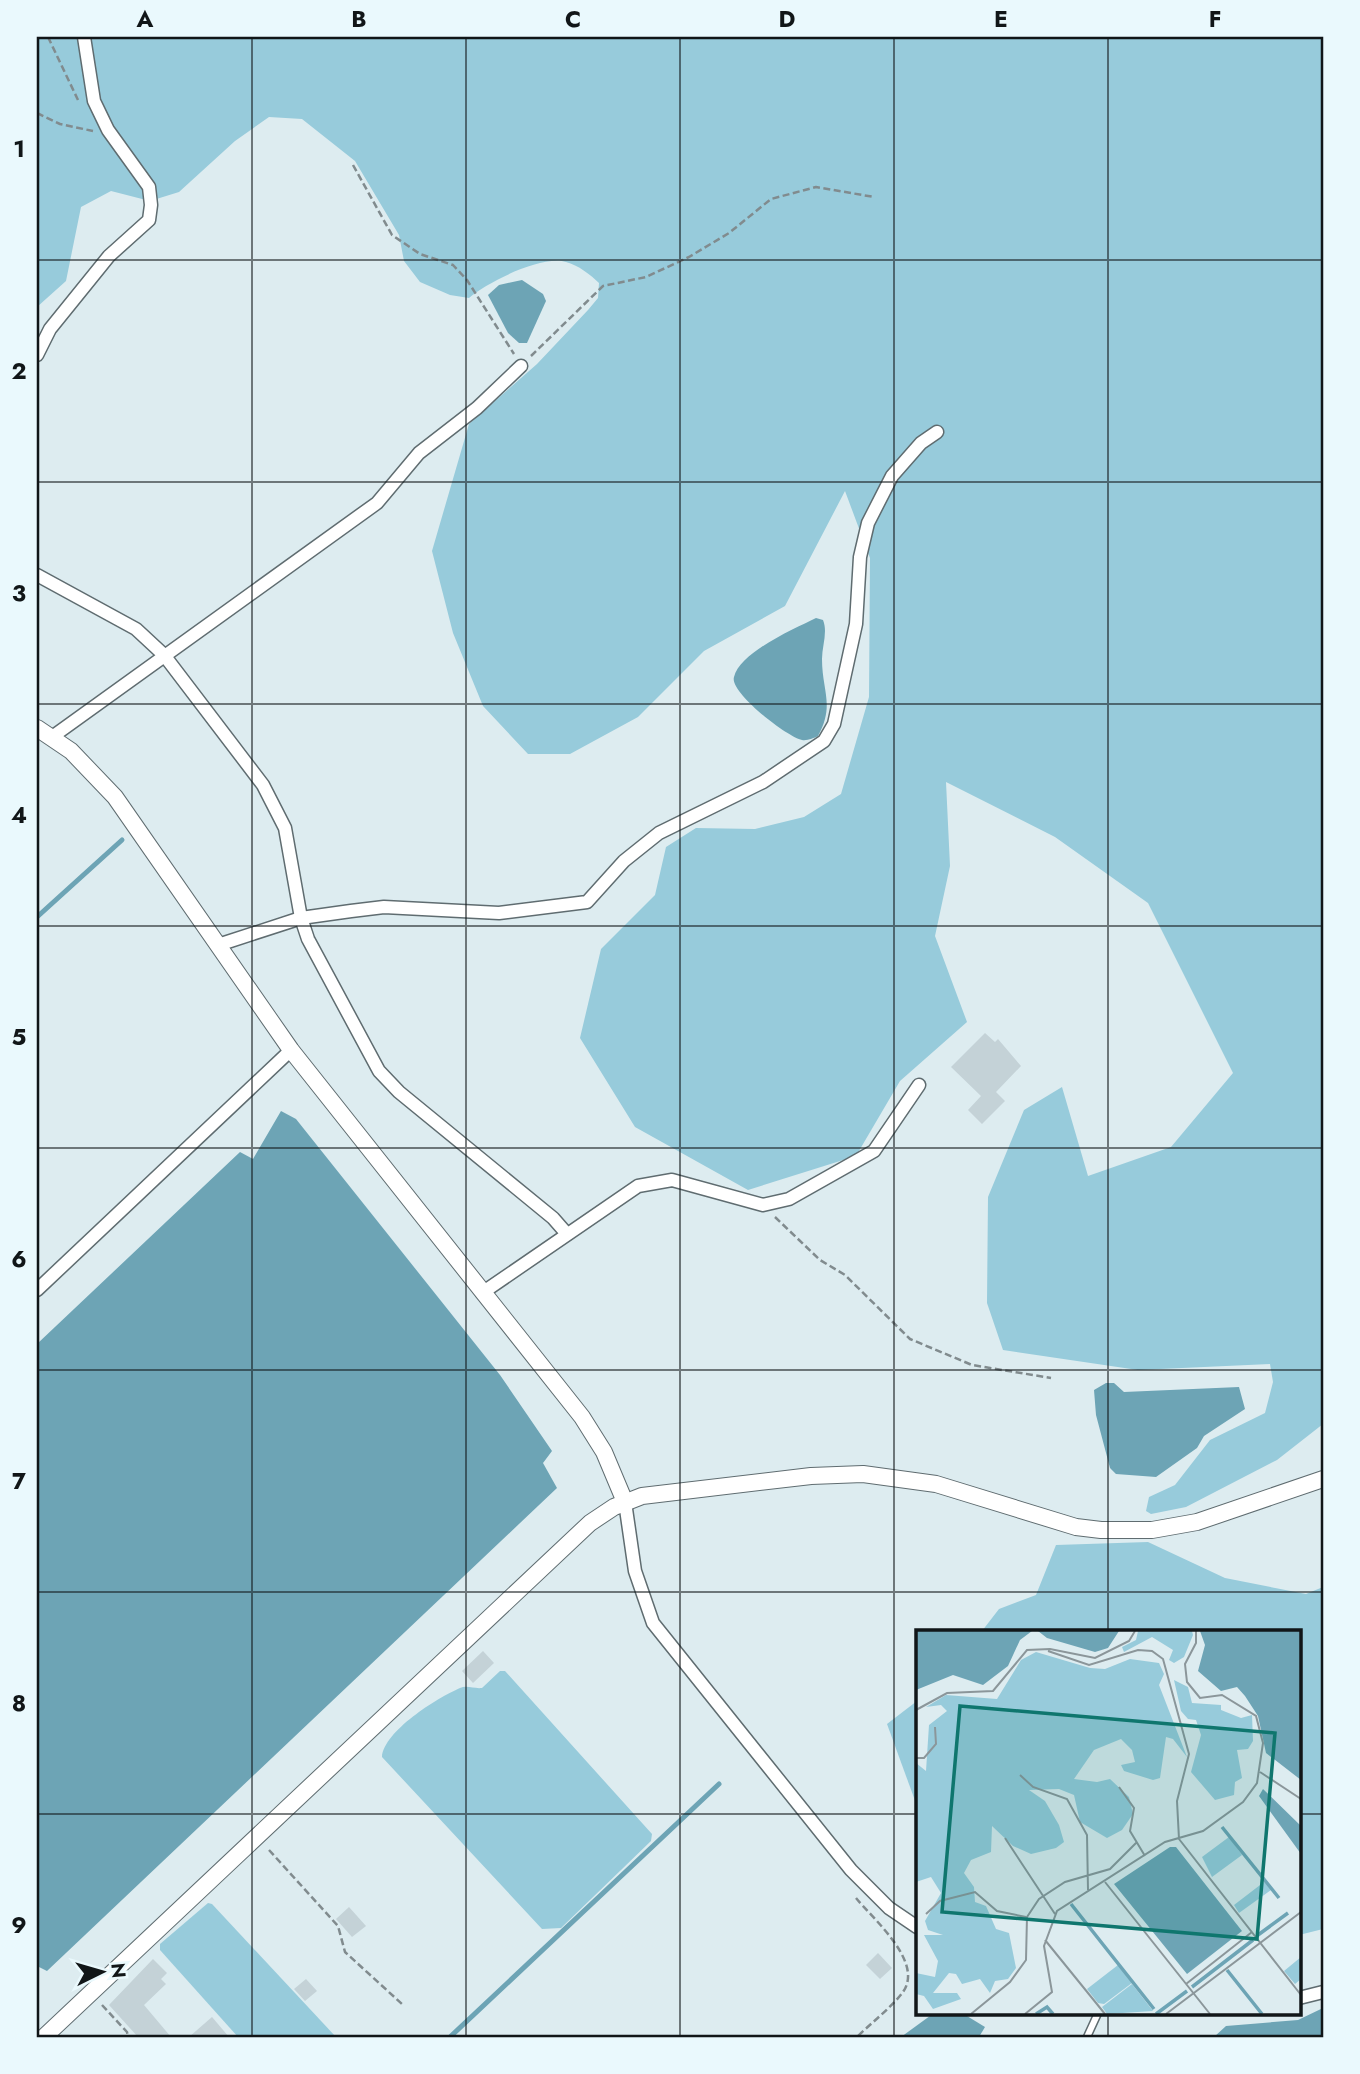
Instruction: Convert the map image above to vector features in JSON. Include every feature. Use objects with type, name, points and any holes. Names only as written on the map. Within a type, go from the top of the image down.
[{"type":"street","points":[[37,355],[50,329],[109,256],[149,220],[149,187],[108,130],[94,101],[84,37]]},
{"type":"street","points":[[52,737],[377,503],[419,453],[477,408],[521,366]]},
{"type":"street","points":[[218,945],[301,918],[384,907],[499,913],[587,902],[624,861],[659,832],[763,782],[824,741],[834,724],[856,624],[860,557],[868,523],[892,476],[921,443],[937,432]]},
{"type":"street","points":[[37,575],[136,629],[164,655],[263,785],[285,828],[301,918],[308,939],[379,1071],[567,1234]]},
{"type":"street","points":[[37,727],[97,774],[291,1050],[582,1417],[604,1452],[625,1502],[635,1570],[653,1623],[851,1870],[889,1908],[916,1926]]},
{"type":"street","points":[[37,1290],[291,1050]]},
{"type":"street","points":[[482,1293],[638,1186],[658,1181],[687,1182],[763,1205],[789,1199],[862,1161],[887,1136],[919,1085]]},
{"type":"street","points":[[43,2037],[590,1523],[625,1502],[666,1492],[811,1476],[863,1474],[936,1484],[1076,1527],[1128,1531],[1197,1522],[1323,1479]]},
{"type":"street","points":[[1300,1998],[1323,1992]]},
{"type":"lane","points":[[1087,2037],[1098,2014]]},
{"type":"lane","points":[[37,2033],[43,2037]]},
{"type":"path","points":[[48,37],[79,102]]},
{"type":"path","points":[[37,113],[72,127],[97,132],[108,130]]},
{"type":"path","points":[[352,165],[392,236],[420,254],[453,265],[467,280],[521,366],[603,286],[646,276],[689,257],[729,233],[771,199],[816,187],[874,197]]},
{"type":"path","points":[[763,1205],[804,1248],[845,1275],[910,1339],[929,1350],[972,1366],[1051,1377]]},
{"type":"path","points":[[258,1837],[338,1926],[345,1952],[401,2004]]},
{"type":"path","points":[[851,1870],[849,1883],[856,1898],[907,1959],[909,1977],[904,1991],[857,2037]]},
{"type":"path","points":[[91,1993],[127,2032],[128,2037]]},
{"type":"shaded area","points":[[37,37],[1323,37],[1323,1424],[1277,1460],[1186,1507],[1151,1514],[1146,1511],[1149,1497],[1175,1485],[1210,1440],[1265,1413],[1273,1382],[1270,1364],[1138,1370],[1003,1350],[987,1303],[988,1197],[1024,1110],[1062,1087],[1088,1176],[1171,1147],[1233,1073],[1148,903],[1055,837],[946,782],[950,866],[935,936],[967,1022],[900,1081],[856,1156],[748,1190],[635,1127],[580,1038],[601,949],[655,895],[666,847],[696,828],[755,829],[804,817],[841,794],[869,697],[870,558],[845,491],[785,606],[704,651],[638,717],[570,754],[528,754],[483,706],[453,633],[432,551],[469,424],[537,364],[588,310],[598,298],[599,283],[575,265],[556,261],[543,262],[515,271],[469,298],[450,295],[420,282],[404,261],[399,235],[355,161],[302,119],[269,117],[235,141],[179,192],[150,201],[111,191],[81,207],[66,281],[37,307]]},
{"type":"shaded area","points":[[522,280],[543,294],[546,301],[527,343],[519,343],[508,333],[488,295],[499,285]]},
{"type":"shaded area","points":[[816,618],[823,620],[825,629],[822,659],[826,715],[818,736],[802,740],[773,723],[749,703],[740,693],[734,677],[738,668],[757,650]]},
{"type":"shaded area","points":[[281,1111],[296,1119],[500,1375],[552,1451],[543,1463],[557,1488],[47,1971],[37,1966],[37,1344],[240,1152],[253,1159]]},
{"type":"shaded area","points":[[1106,1383],[1114,1383],[1124,1392],[1239,1387],[1245,1409],[1204,1436],[1197,1448],[1156,1477],[1116,1474],[1110,1468],[1096,1415],[1094,1390]]},
{"type":"shaded area","points":[[1148,1542],[1225,1578],[1306,1594],[1323,1587],[1323,1929],[1300,1935],[1300,1630],[983,1630],[999,1609],[1036,1595],[1056,1545]]},
{"type":"shaded area","points":[[500,1671],[505,1671],[652,1834],[651,1841],[561,1928],[542,1929],[382,1757],[392,1737],[413,1716],[460,1688],[482,1688]]},
{"type":"shaded area","points":[[916,1702],[916,1803],[887,1724]]},
{"type":"shaded area","points":[[208,1903],[212,1904],[336,2037],[238,2037],[160,1950],[160,1944]]},
{"type":"shaded area","points":[[1323,2008],[1323,2037],[1214,2037],[1226,2026],[1298,2020]]},
{"type":"shaded area","points":[[933,2014],[964,2014],[985,2027],[979,2037],[901,2037]]},
{"type":"building","points":[[985,1033],[995,1042],[998,1039],[1021,1066],[996,1092],[1005,1101],[982,1124],[968,1110],[981,1096],[951,1067]]},
{"type":"building","points":[[483,1651],[494,1663],[473,1683],[462,1671]]},
{"type":"building","points":[[349,1907],[366,1926],[352,1937],[336,1919]]},
{"type":"building","points":[[878,1953],[892,1968],[880,1979],[866,1965]]},
{"type":"building","points":[[153,1959],[167,1973],[161,1979],[166,1984],[144,2005],[171,2037],[138,2037],[109,2005]]},
{"type":"building","points":[[306,1979],[317,1991],[305,2001],[294,1989]]},
{"type":"building","points":[[212,2017],[229,2037],[189,2037]]},
{"type":"waterway","points":[[37,917],[122,840]]},
{"type":"waterway","points":[[450,2037],[719,1784]]}]
